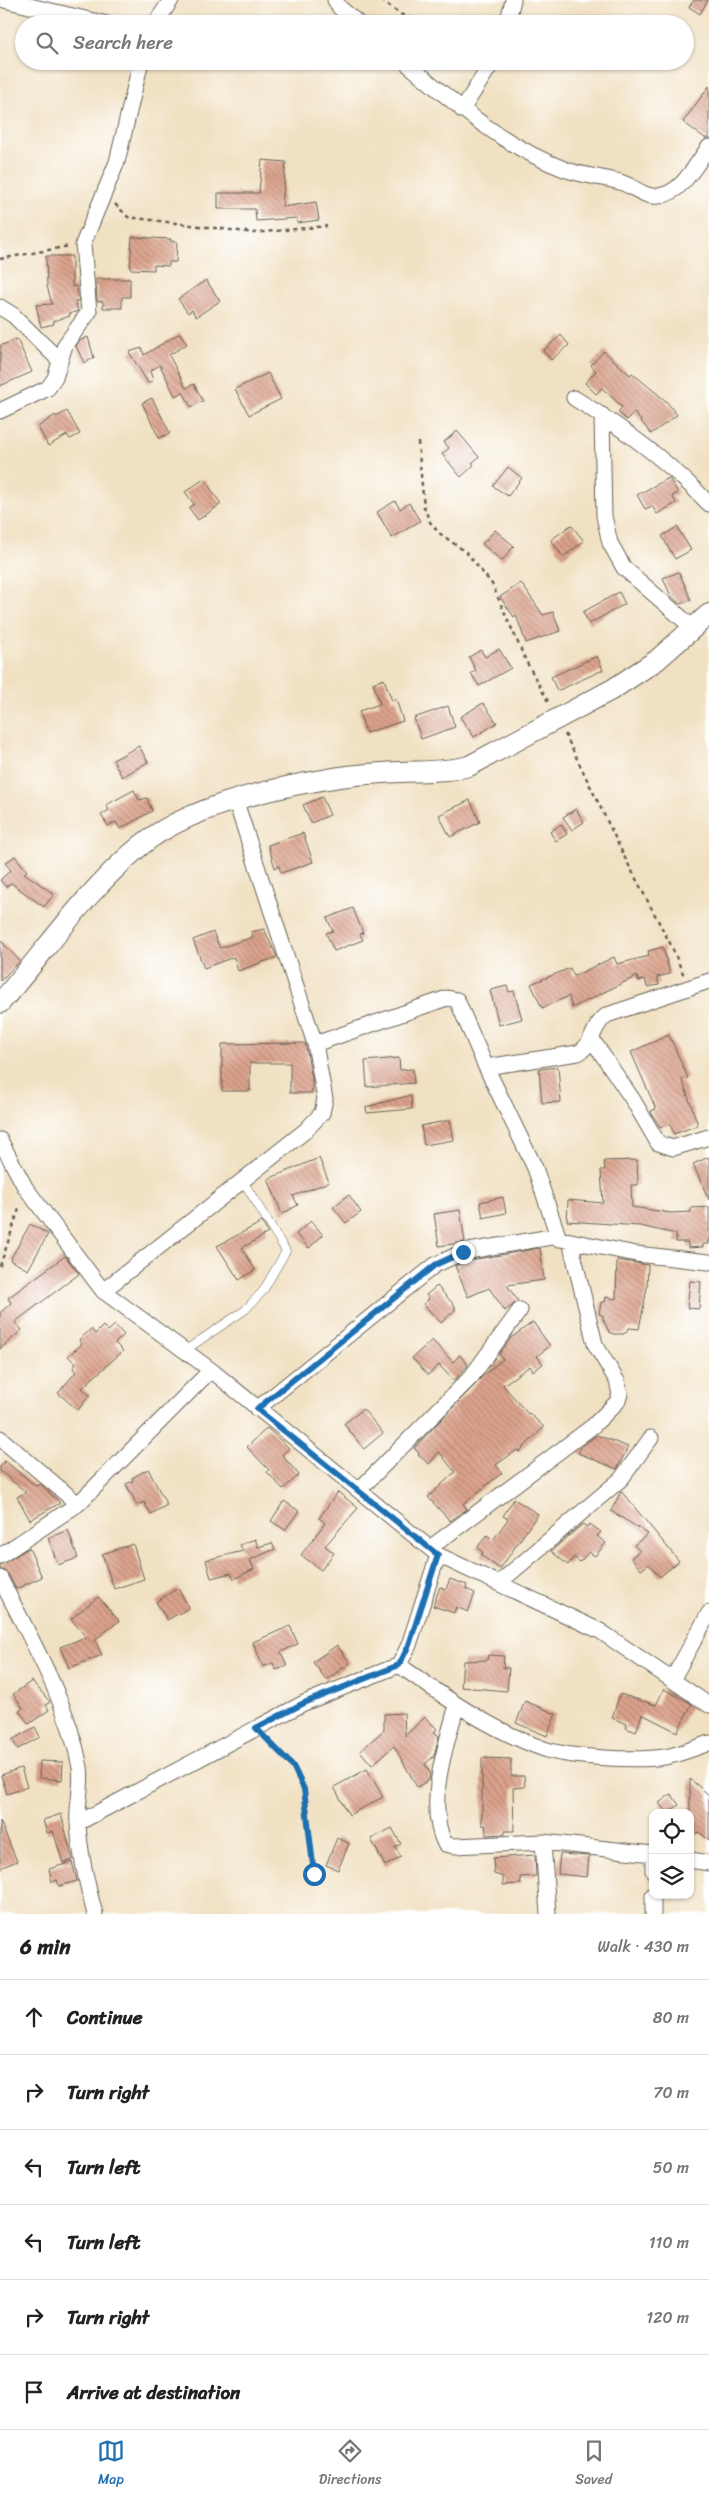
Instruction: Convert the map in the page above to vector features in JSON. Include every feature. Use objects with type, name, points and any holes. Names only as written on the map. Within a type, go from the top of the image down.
[{"type":"street","points":[[4,0],[68,15]]},
{"type":"street","points":[[161,15],[171,0]]},
{"type":"street","points":[[335,0],[340,8],[348,15]]},
{"type":"street","points":[[509,15],[512,0]]},
{"type":"street","points":[[0,411],[48,388],[55,378],[65,345],[89,312],[83,244],[117,162],[139,70]]},
{"type":"street","points":[[415,70],[462,110],[529,154],[566,170],[626,184],[651,196],[660,196],[675,190],[709,146]]},
{"type":"street","points":[[462,110],[487,70]]},
{"type":"street","points":[[0,307],[13,315],[60,361]]},
{"type":"street","points":[[574,398],[602,415],[686,479],[709,504]]},
{"type":"street","points":[[602,415],[604,516],[610,543],[624,568],[693,628]]},
{"type":"street","points":[[0,1003],[72,914],[139,846],[180,822],[235,799],[323,779],[372,773],[454,770],[469,766],[628,679],[657,660],[709,614]]},
{"type":"street","points":[[103,1291],[305,1131],[322,1113],[325,1099],[315,1044],[235,799]]},
{"type":"street","points":[[486,1067],[578,1053],[587,1046],[601,1019],[607,1015],[688,986],[709,981]]},
{"type":"street","points":[[78,1823],[304,1703],[399,1665],[409,1645],[434,1552],[593,1426],[617,1402],[620,1394],[617,1381],[595,1344],[564,1240],[535,1168],[486,1067],[457,1000],[447,998],[315,1044]]},
{"type":"street","points":[[591,1038],[633,1100],[658,1143],[673,1148],[709,1137]]},
{"type":"street","points":[[0,1140],[25,1187],[103,1291],[210,1370],[434,1552],[600,1631],[709,1705]]},
{"type":"street","points":[[257,1409],[435,1265],[463,1252],[536,1238],[564,1240],[636,1254],[709,1262]]},
{"type":"street","points":[[359,1490],[471,1377],[520,1310]]},
{"type":"street","points":[[0,1556],[78,1504],[210,1370]]},
{"type":"street","points":[[0,1438],[78,1504]]},
{"type":"street","points":[[499,1583],[621,1479],[651,1438]]},
{"type":"street","points":[[0,1578],[48,1674],[75,1748],[81,1784],[78,1823],[89,1891],[96,1914]]},
{"type":"street","points":[[672,1680],[709,1613]]},
{"type":"street","points":[[399,1665],[457,1705],[525,1741],[546,1749],[566,1754],[665,1757],[709,1744]]},
{"type":"street","points":[[457,1705],[440,1772],[437,1809],[440,1834],[445,1844],[454,1846],[543,1842],[649,1854]]},
{"type":"street","points":[[543,1842],[548,1914]]},
{"type":"street","points":[[694,1861],[709,1863]]},
{"type":"street","points":[[653,1899],[653,1914]]},
{"type":"lane","points":[[184,1351],[245,1310],[262,1291],[286,1251],[243,1181]]},
{"type":"path","points":[[380,0],[403,15]]},
{"type":"path","points":[[104,192],[123,214],[137,218],[254,233],[328,226]]},
{"type":"path","points":[[0,259],[83,244]]},
{"type":"path","points":[[418,442],[424,507],[430,522],[439,534],[466,552],[492,584],[526,662],[557,717],[624,858],[672,947],[688,986]]},
{"type":"path","points":[[0,1266],[25,1187]]},
{"type":"path","points":[[256,1728],[293,1766],[304,1789],[314,1874]]},
{"type":"building","points":[[694,0],[708,0],[700,14],[689,7]]},
{"type":"building","points":[[709,86],[709,138],[705,138],[683,122]]},
{"type":"building","points":[[262,160],[286,162],[282,207],[316,202],[319,220],[297,223],[297,218],[256,221],[255,209],[218,209],[218,193],[259,193]]},
{"type":"building","points":[[132,237],[171,239],[170,241],[177,242],[176,262],[169,262],[169,266],[154,265],[154,270],[130,269]]},
{"type":"building","points":[[46,256],[72,256],[72,287],[76,286],[79,301],[75,301],[78,311],[69,314],[70,316],[53,321],[54,324],[41,327],[36,305],[52,304],[47,286]]},
{"type":"building","points":[[96,279],[130,279],[130,297],[122,297],[122,308],[103,308],[103,301],[97,301]]},
{"type":"building","points":[[206,280],[220,301],[196,317],[192,310],[188,313],[178,299]]},
{"type":"building","points":[[180,333],[187,344],[169,355],[186,388],[194,384],[203,401],[191,407],[183,392],[175,396],[160,365],[150,371],[153,381],[148,383],[129,352],[142,348],[144,355]]},
{"type":"building","points":[[561,335],[569,345],[551,360],[543,351]]},
{"type":"building","points":[[88,337],[94,358],[84,363],[76,346],[79,341]]},
{"type":"building","points":[[17,339],[32,372],[0,386],[0,346]]},
{"type":"building","points":[[604,351],[630,375],[632,373],[666,401],[677,415],[651,434],[634,412],[627,420],[618,412],[622,407],[602,388],[596,394],[585,383],[596,371],[591,365]]},
{"type":"building","points":[[268,373],[281,399],[249,415],[235,389]]},
{"type":"building","points":[[152,398],[170,433],[159,438],[142,403]]},
{"type":"building","points":[[67,411],[80,434],[70,439],[67,435],[48,446],[38,427],[55,415],[56,417]]},
{"type":"building","points":[[457,431],[479,457],[472,463],[474,465],[461,477],[442,454],[449,448],[444,442]]},
{"type":"building","points":[[508,467],[522,478],[508,496],[493,486]]},
{"type":"building","points":[[669,478],[678,493],[672,496],[676,503],[657,514],[652,506],[645,509],[637,495]]},
{"type":"building","points":[[204,479],[221,504],[198,520],[189,508],[194,504],[185,492]]},
{"type":"building","points":[[395,501],[400,509],[409,503],[420,521],[392,538],[377,512]]},
{"type":"building","points":[[571,525],[584,541],[563,557],[551,540]]},
{"type":"building","points":[[677,527],[691,550],[675,559],[662,536]]},
{"type":"building","points":[[495,530],[514,546],[502,561],[482,544]]},
{"type":"building","points":[[679,572],[691,600],[680,604],[671,596],[663,578]]},
{"type":"building","points":[[521,583],[543,615],[553,612],[560,631],[526,643],[516,615],[514,617],[500,597]]},
{"type":"building","points":[[619,592],[625,604],[589,624],[583,612]]},
{"type":"building","points":[[499,649],[511,668],[479,686],[471,673],[476,671],[469,657],[481,650],[485,657]]},
{"type":"building","points":[[597,656],[603,670],[557,691],[551,677]]},
{"type":"building","points":[[384,679],[392,701],[396,699],[403,721],[366,733],[359,711],[380,704],[373,683]]},
{"type":"building","points":[[483,703],[497,723],[474,737],[460,717]]},
{"type":"building","points":[[448,706],[455,727],[421,739],[414,718]]},
{"type":"building","points":[[139,746],[148,762],[122,777],[113,760]]},
{"type":"building","points":[[134,790],[139,800],[147,798],[152,811],[120,829],[116,822],[108,826],[101,815],[109,810],[106,805]]},
{"type":"building","points":[[322,797],[330,815],[311,823],[303,805]]},
{"type":"building","points":[[470,800],[480,822],[450,837],[439,815]]},
{"type":"building","points":[[576,809],[584,822],[572,830],[563,817]]},
{"type":"building","points":[[561,824],[567,834],[556,841],[550,832]]},
{"type":"building","points":[[303,833],[313,862],[281,873],[279,866],[275,868],[268,845]]},
{"type":"building","points":[[15,856],[27,871],[24,873],[54,894],[44,907],[11,883],[6,887],[0,880],[11,870],[5,863]]},
{"type":"building","points":[[353,908],[363,933],[360,934],[363,940],[334,951],[326,933],[333,931],[327,918]]},
{"type":"building","points":[[264,929],[277,957],[238,971],[234,957],[204,968],[193,940],[213,932],[220,948],[253,937],[251,932]]},
{"type":"building","points":[[0,940],[20,961],[0,981]]},
{"type":"building","points":[[663,947],[670,974],[657,977],[659,985],[647,987],[645,979],[638,981],[637,976],[572,1008],[569,996],[542,1008],[531,984],[570,968],[574,976],[614,957],[617,964],[649,956],[648,951]]},
{"type":"building","points":[[507,986],[509,992],[514,991],[522,1019],[499,1025],[490,990]]},
{"type":"building","points":[[669,1035],[688,1078],[682,1079],[698,1125],[674,1134],[670,1124],[660,1127],[652,1114],[651,1111],[656,1109],[631,1052]]},
{"type":"building","points":[[305,1043],[312,1078],[312,1093],[290,1093],[290,1063],[250,1063],[250,1091],[222,1091],[222,1044]]},
{"type":"building","points":[[399,1058],[400,1070],[413,1069],[414,1083],[367,1087],[365,1061]]},
{"type":"building","points":[[558,1067],[561,1102],[542,1103],[539,1069]]},
{"type":"building","points":[[411,1095],[412,1109],[367,1113],[366,1107]]},
{"type":"building","points":[[450,1120],[454,1140],[424,1145],[421,1126]]},
{"type":"building","points":[[709,1157],[709,1200],[693,1164]]},
{"type":"building","points":[[319,1158],[329,1182],[293,1196],[298,1205],[282,1214],[268,1179]]},
{"type":"building","points":[[637,1160],[638,1185],[631,1185],[632,1207],[671,1213],[691,1212],[691,1208],[709,1207],[709,1244],[703,1244],[703,1247],[688,1248],[688,1242],[676,1242],[676,1234],[640,1226],[567,1221],[568,1200],[603,1203],[601,1170],[605,1170],[604,1161]]},
{"type":"building","points":[[349,1195],[361,1212],[346,1223],[333,1207]]},
{"type":"building","points":[[503,1197],[506,1213],[483,1218],[480,1202]]},
{"type":"building","points":[[460,1210],[465,1242],[439,1246],[434,1214]]},
{"type":"building","points":[[311,1221],[323,1235],[309,1248],[296,1234]]},
{"type":"building","points":[[262,1222],[268,1233],[242,1248],[255,1270],[239,1280],[217,1246]]},
{"type":"building","points":[[30,1224],[48,1234],[28,1270],[10,1260]]},
{"type":"building","points":[[540,1248],[544,1280],[507,1285],[518,1301],[505,1311],[489,1288],[468,1297],[455,1266],[466,1261]]},
{"type":"building","points":[[65,1256],[79,1274],[15,1322],[22,1330],[0,1349],[0,1313],[11,1303],[8,1298]]},
{"type":"building","points":[[617,1260],[648,1265],[647,1288],[639,1329],[629,1328],[624,1334],[609,1332],[603,1315],[599,1314],[601,1302],[605,1302],[606,1297],[616,1299]]},
{"type":"building","points":[[690,1281],[701,1282],[699,1309],[687,1308]]},
{"type":"building","points":[[437,1286],[455,1306],[455,1310],[441,1323],[423,1304],[429,1299],[426,1295]]},
{"type":"building","points":[[533,1322],[550,1346],[537,1356],[543,1364],[533,1371],[530,1366],[503,1385],[528,1414],[544,1427],[519,1452],[517,1450],[496,1465],[502,1473],[463,1504],[467,1509],[450,1521],[428,1497],[455,1472],[439,1452],[429,1464],[418,1455],[419,1453],[414,1448],[484,1375],[503,1359],[499,1354],[511,1338]]},
{"type":"building","points":[[115,1325],[124,1335],[115,1343],[123,1351],[82,1388],[90,1395],[78,1410],[58,1393],[76,1372],[73,1368],[76,1364],[68,1356],[82,1344],[79,1340],[91,1329],[95,1334],[103,1326],[108,1331]]},
{"type":"building","points":[[432,1340],[453,1362],[460,1355],[468,1365],[454,1381],[439,1365],[428,1375],[412,1358]]},
{"type":"building","points":[[363,1409],[383,1433],[364,1449],[344,1424]]},
{"type":"building","points":[[267,1428],[289,1448],[282,1455],[299,1475],[283,1489],[267,1472],[269,1470],[247,1447]]},
{"type":"building","points":[[597,1435],[628,1447],[617,1469],[578,1453],[581,1447]]},
{"type":"building","points":[[5,1461],[36,1486],[40,1484],[60,1503],[30,1520],[17,1497],[26,1492],[0,1471],[0,1467]]},
{"type":"building","points":[[148,1469],[167,1505],[151,1514],[144,1502],[137,1505],[126,1484],[133,1481],[132,1478]]},
{"type":"building","points":[[621,1491],[679,1561],[660,1577],[649,1564],[641,1570],[631,1558],[640,1551],[634,1545],[648,1534],[611,1511]]},
{"type":"building","points":[[338,1492],[358,1508],[325,1546],[334,1553],[321,1570],[301,1555],[325,1523],[319,1518]]},
{"type":"building","points":[[514,1499],[538,1514],[500,1569],[481,1555],[483,1552],[477,1548],[487,1535],[493,1540],[508,1519],[503,1516]]},
{"type":"building","points":[[284,1501],[299,1511],[285,1530],[271,1521]]},
{"type":"building","points":[[583,1524],[587,1527],[590,1524],[601,1532],[597,1536],[606,1543],[595,1556],[589,1552],[580,1562],[574,1557],[568,1565],[551,1551]]},
{"type":"building","points":[[68,1530],[78,1558],[58,1565],[48,1538]]},
{"type":"building","points":[[255,1539],[258,1547],[272,1543],[275,1549],[250,1560],[254,1569],[234,1579],[231,1573],[211,1578],[206,1560],[243,1551],[240,1545]]},
{"type":"building","points":[[133,1544],[144,1579],[114,1589],[102,1554]]},
{"type":"building","points":[[29,1548],[42,1577],[16,1589],[8,1574],[0,1569],[0,1565]]},
{"type":"building","points":[[450,1579],[467,1585],[466,1589],[475,1593],[468,1612],[456,1607],[454,1613],[433,1606],[440,1587],[446,1589]]},
{"type":"building","points":[[178,1588],[189,1608],[167,1620],[156,1602]]},
{"type":"building","points":[[98,1597],[119,1621],[95,1640],[102,1655],[69,1668],[60,1647],[86,1637],[71,1619]]},
{"type":"building","points":[[290,1626],[298,1644],[281,1652],[287,1666],[276,1670],[273,1663],[263,1667],[253,1642]]},
{"type":"building","points":[[337,1645],[350,1663],[326,1680],[313,1662]]},
{"type":"building","points":[[488,1655],[504,1656],[503,1668],[509,1668],[507,1691],[461,1687],[463,1661],[487,1660]]},
{"type":"building","points":[[32,1681],[50,1702],[46,1705],[49,1710],[29,1724],[19,1711],[23,1708],[13,1694]]},
{"type":"building","points":[[664,1689],[692,1704],[677,1732],[642,1714],[636,1732],[626,1728],[627,1724],[612,1718],[620,1694],[656,1705]]},
{"type":"building","points":[[525,1701],[556,1714],[547,1736],[516,1723]]},
{"type":"building","points":[[404,1713],[405,1736],[425,1717],[437,1729],[434,1732],[439,1736],[434,1756],[425,1764],[430,1773],[429,1780],[417,1787],[394,1746],[372,1765],[360,1751],[384,1730],[384,1714]]},
{"type":"building","points":[[35,1727],[40,1737],[18,1749],[12,1740]]},
{"type":"building","points":[[482,1758],[511,1759],[511,1776],[524,1776],[525,1787],[513,1788],[514,1831],[505,1831],[505,1834],[486,1835],[485,1825],[482,1825]]},
{"type":"building","points":[[40,1761],[63,1762],[62,1780],[39,1778]]},
{"type":"building","points":[[21,1768],[27,1787],[7,1794],[1,1775]]},
{"type":"building","points":[[367,1769],[383,1797],[349,1815],[334,1787]]},
{"type":"building","points":[[690,1779],[709,1795],[709,1840],[699,1832],[696,1834],[694,1832],[694,1809],[690,1809]]},
{"type":"building","points":[[671,1794],[679,1805],[673,1809],[664,1809],[659,1803]]},
{"type":"building","points":[[61,1814],[73,1860],[63,1863],[53,1831],[47,1833],[43,1820]]},
{"type":"building","points":[[0,1821],[17,1861],[0,1868]]},
{"type":"building","points":[[392,1828],[401,1844],[395,1847],[401,1857],[385,1866],[371,1839]]},
{"type":"building","points":[[337,1838],[349,1843],[338,1870],[326,1865]]},
{"type":"building","points":[[560,1854],[589,1856],[587,1877],[558,1874]]},
{"type":"building","points":[[535,1855],[536,1876],[520,1877],[521,1884],[503,1885],[503,1877],[494,1874],[493,1858]]},
{"type":"building","points":[[72,1862],[77,1881],[59,1886],[57,1880],[52,1882],[49,1869]]},
{"type":"route","points":[[314,1874],[309,1815],[304,1789],[293,1766],[256,1728],[304,1703],[399,1665],[409,1645],[438,1555],[257,1409],[435,1265],[463,1252]]}]
